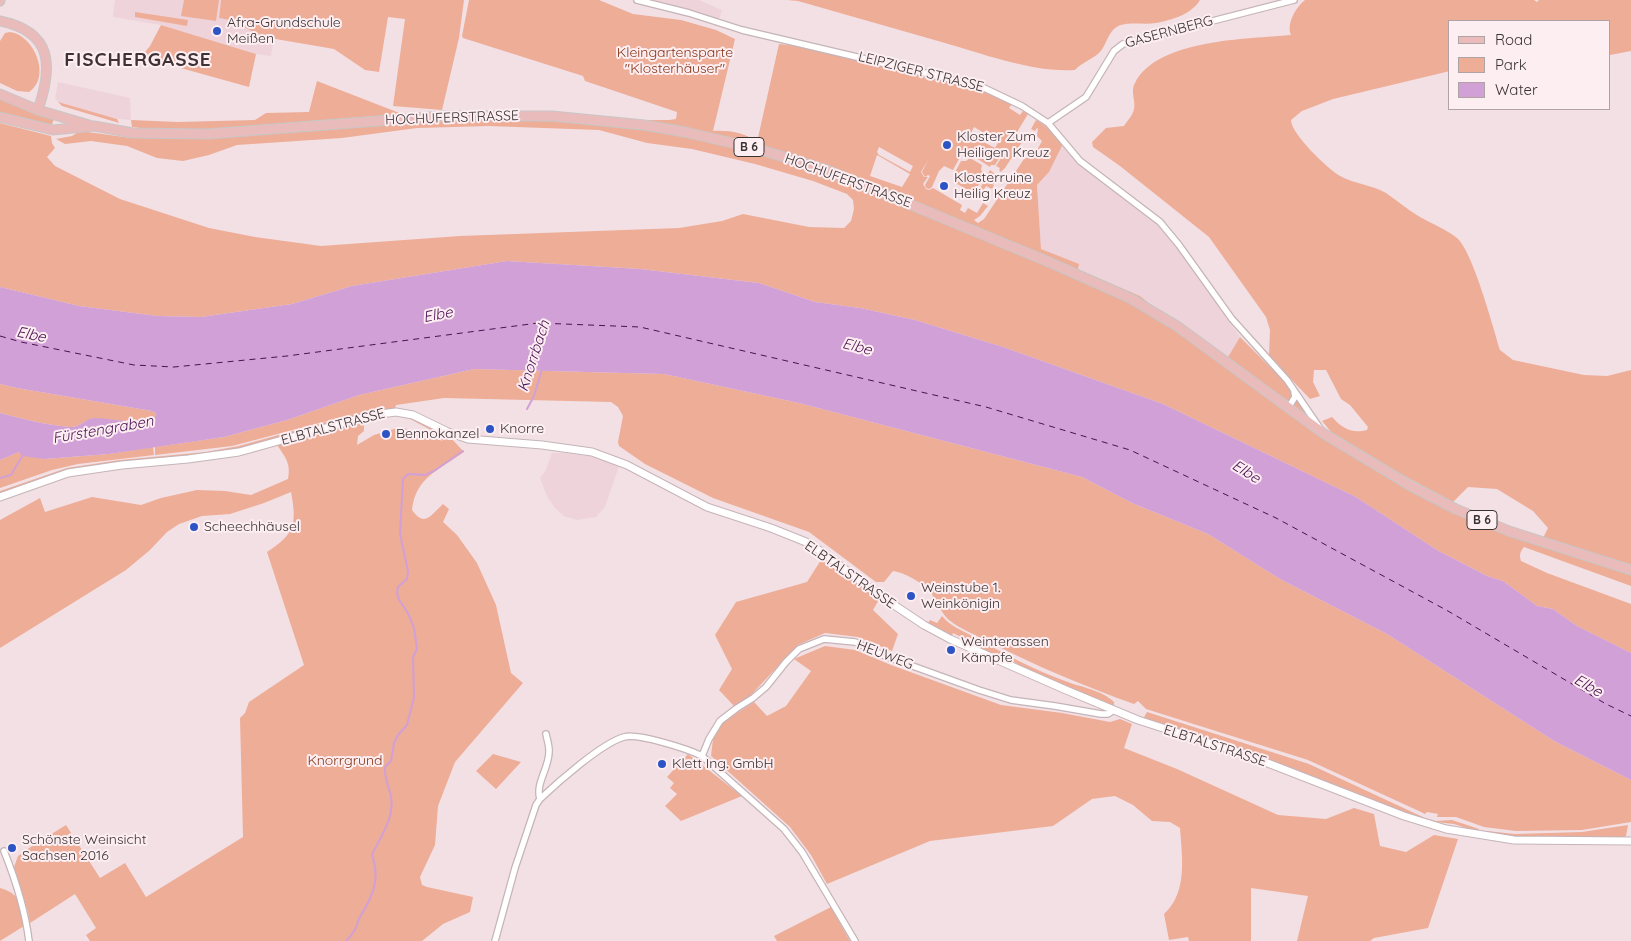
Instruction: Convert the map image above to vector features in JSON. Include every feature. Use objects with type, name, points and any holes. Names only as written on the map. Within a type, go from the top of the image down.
[{"type":"main road","points":[[0,21],[14,24],[31,33],[46,56],[47,77],[38,110]]},
{"type":"main road","name":"B 6","points":[[0,94],[38,110],[94,126]]},
{"type":"main road","name":"HOCHUFERSTRASSE","points":[[94,126],[133,133],[207,134],[443,116],[552,116],[644,125],[685,132],[754,148],[827,170],[1049,262],[1130,298],[1177,326],[1288,408]]},
{"type":"main road","points":[[0,117],[45,129],[59,130],[94,126]]},
{"type":"main road","name":"B 6","points":[[1288,408],[1323,433],[1410,486],[1456,510],[1509,531],[1631,570]]},
{"type":"street","name":"LEIPZIGER STRASSE","points":[[637,0],[689,13],[742,30],[980,86],[1022,106],[1048,123],[1080,161],[1160,222],[1179,245],[1232,319],[1294,389],[1323,433]]},
{"type":"street","name":"GASERNBERG","points":[[1048,123],[1086,97],[1114,51],[1122,44],[1294,0]]},
{"type":"street","points":[[1288,408],[1295,396],[1294,389]]},
{"type":"street","name":"ELBTALSTRASSE","points":[[0,496],[74,472],[228,454],[294,438],[372,415],[396,412],[406,413],[456,436],[468,439],[582,450],[615,460],[702,504],[778,530],[806,542],[898,609],[924,625],[969,647],[1138,720],[1247,755],[1398,813],[1446,829],[1514,840],[1631,841]]},
{"type":"street","name":"HEUWEG","points":[[702,756],[720,721],[766,687],[799,649],[824,639],[855,642],[895,660],[1011,700],[1101,714],[1108,714],[1114,710]]},
{"type":"street","points":[[540,799],[539,790],[549,751],[546,734]]},
{"type":"street","points":[[495,941],[515,868],[536,805],[540,799],[597,752],[625,737],[636,737],[692,751],[702,756],[784,829],[802,852],[855,941]]},
{"type":"street","points":[[4,852],[25,912],[29,941]]},
{"type":"shaded area","name":"Afra-Grundschule Meißen","points":[[115,0],[221,0],[219,18],[229,20],[264,37],[274,39],[271,56],[256,54],[161,25],[113,17]]},
{"type":"shaded area","points":[[647,0],[699,0],[722,10],[719,19]]},
{"type":"shaded area","points":[[58,82],[130,98],[131,120],[108,118],[58,102],[55,98]]},
{"type":"shaded area","points":[[1062,146],[1082,167],[1135,205],[1168,235],[1240,337],[1228,357],[1140,296],[1077,268],[1078,265],[1041,249],[1037,185],[1049,172]]},
{"type":"shaded area","points":[[552,453],[596,457],[619,466],[605,507],[596,517],[577,520],[564,516],[554,507],[547,496],[540,478],[546,470]]},
{"type":"green space","points":[[184,0],[219,0],[216,21],[181,16]]},
{"type":"green space","points":[[221,0],[464,0],[459,38],[442,110],[393,106],[405,19],[388,17],[379,72],[365,70],[334,49],[264,37],[229,20],[219,18]]},
{"type":"green space","name":"Kleingartensparte \"Klosterhäuser\"","points":[[469,0],[599,0],[633,14],[681,20],[716,30],[735,39],[713,131],[736,132],[757,142],[779,44],[797,46],[919,74],[975,89],[1003,99],[1012,104],[1009,108],[1020,115],[1023,111],[1028,114],[1014,137],[1022,142],[1005,168],[1001,172],[1000,168],[996,166],[1002,154],[995,165],[990,167],[964,150],[953,170],[944,166],[929,189],[925,185],[930,176],[925,177],[928,177],[923,184],[926,189],[929,190],[933,188],[962,205],[960,210],[965,213],[968,208],[977,213],[983,203],[988,206],[974,220],[978,223],[984,219],[1024,159],[1029,157],[1032,152],[1036,152],[1042,141],[1037,136],[1038,129],[1035,131],[1031,129],[1036,120],[1051,131],[1062,146],[1049,172],[1037,185],[1041,249],[1079,264],[1078,269],[1140,296],[1297,419],[1425,499],[1487,526],[1540,544],[1548,528],[1533,511],[1497,489],[1468,487],[1453,502],[1395,471],[1332,433],[1322,421],[1332,417],[1343,427],[1352,431],[1367,430],[1368,427],[1350,405],[1341,399],[1326,370],[1314,370],[1313,382],[1320,396],[1310,399],[1269,356],[1270,330],[1266,317],[1209,237],[1120,166],[1093,147],[1092,142],[1106,128],[1124,126],[1134,109],[1133,89],[1135,83],[1146,68],[1163,58],[1205,44],[1291,35],[1290,26],[1293,16],[1305,0],[1534,0],[1537,2],[1539,0],[1631,0],[1631,51],[1611,55],[1611,20],[1448,20],[1448,71],[1333,99],[1302,111],[1291,120],[1303,142],[1334,172],[1346,179],[1386,193],[1425,220],[1457,238],[1463,246],[1476,274],[1500,350],[1513,360],[1584,375],[1607,376],[1631,370],[1631,586],[1524,547],[1520,555],[1521,561],[1547,573],[1631,604],[1631,653],[1577,626],[1553,609],[1537,606],[1503,581],[1487,576],[1437,550],[1356,497],[1163,404],[1003,347],[915,320],[860,308],[815,302],[759,283],[640,269],[507,261],[352,286],[292,304],[201,317],[157,316],[79,306],[0,287],[0,123],[51,136],[55,148],[47,157],[55,166],[120,199],[209,228],[255,237],[321,246],[460,236],[679,228],[722,221],[743,214],[809,227],[844,228],[851,221],[854,209],[853,200],[847,194],[813,181],[755,164],[692,149],[647,143],[599,130],[489,126],[417,128],[342,138],[237,145],[209,155],[183,161],[157,158],[127,146],[91,141],[65,144],[56,139],[72,136],[80,131],[132,138],[205,138],[433,121],[676,119],[677,112],[585,81],[583,76],[463,38]],"holes":[[[974,127],[991,137],[995,137],[997,134],[1001,137],[995,148],[970,135]],[[879,147],[913,166],[910,172],[879,155],[877,152]],[[877,155],[910,174],[902,187],[870,176]]]},
{"type":"green space","points":[[787,0],[1200,0],[1187,13],[1175,18],[1156,23],[1121,25],[1113,30],[1097,55],[1075,70],[1059,70],[1043,69],[1009,62],[798,1]]},
{"type":"green space","points":[[135,12],[188,20],[187,26],[135,17]]},
{"type":"green space","points":[[161,25],[256,54],[249,87],[141,57],[150,46]]},
{"type":"green space","points":[[10,32],[19,35],[26,41],[33,48],[37,58],[39,77],[36,85],[29,92],[17,91],[0,83],[0,41],[5,33]]},
{"type":"green space","points":[[317,81],[402,114],[173,132],[132,127],[131,120],[177,122],[255,120],[266,113],[309,112]]},
{"type":"green space","points":[[0,99],[54,119],[51,127],[0,114]]},
{"type":"green space","points":[[58,102],[117,119],[119,123],[62,106]]},
{"type":"green space","points":[[970,158],[982,165],[981,170],[985,174],[974,193],[957,184],[957,177],[954,174],[961,161],[966,161]]},
{"type":"green space","points":[[990,170],[999,176],[994,184],[989,181],[987,185],[989,182],[994,185],[992,189],[986,186],[982,193],[987,196],[984,202],[976,197]]},
{"type":"green space","points":[[1240,337],[1289,386],[1316,427],[1228,357]]},
{"type":"green space","points":[[474,369],[664,374],[799,403],[1082,477],[1132,503],[1208,534],[1280,579],[1387,634],[1554,741],[1631,780],[1631,822],[1582,830],[1516,831],[1484,827],[1456,817],[1437,817],[1438,814],[1427,812],[1425,814],[1308,760],[1146,709],[1138,701],[1134,704],[1079,683],[1024,659],[958,626],[944,615],[931,593],[910,577],[893,571],[884,582],[876,582],[809,532],[713,498],[645,464],[619,446],[618,442],[623,416],[618,407],[611,402],[444,398],[396,405],[395,409],[375,411],[226,452],[66,470],[0,493],[0,491],[67,468],[120,460],[206,452],[239,446],[365,411],[232,446],[155,455],[155,447],[224,437],[287,420],[359,395]]},
{"type":"green space","points":[[0,384],[156,413],[155,417],[143,421],[94,419],[73,427],[43,423],[0,413]]},
{"type":"green space","name":"Knorrgrund","points":[[408,418],[450,437],[464,452],[438,469],[423,482],[414,499],[412,510],[424,519],[428,518],[443,504],[449,509],[443,522],[457,535],[477,563],[496,605],[511,673],[523,683],[455,762],[438,806],[435,845],[420,877],[422,885],[427,887],[473,897],[470,912],[443,924],[422,941],[90,941],[86,935],[96,928],[75,894],[30,923],[14,867],[18,856],[66,825],[100,878],[125,863],[146,897],[243,837],[240,718],[245,713],[249,702],[304,665],[267,552],[288,534],[292,527],[294,512],[291,492],[230,514],[202,516],[179,524],[167,532],[150,550],[126,570],[0,648],[0,520],[40,498],[45,512],[92,497],[141,505],[161,498],[197,490],[225,491],[251,495],[288,479],[289,469],[287,461],[277,445],[364,421],[364,431],[358,436],[357,445],[374,435],[401,427],[443,441],[433,431]]},
{"type":"green space","points":[[153,447],[154,455],[78,464],[52,470],[0,488],[0,460],[19,452],[44,459],[109,454]]},
{"type":"green space","points":[[821,560],[880,598],[873,610],[898,634],[892,651],[858,637],[825,633],[798,645],[750,696],[734,706],[719,690],[732,669],[715,635],[736,602],[807,582]]},
{"type":"green space","points":[[942,616],[957,628],[1007,655],[1053,677],[1103,694],[1114,702],[1114,706],[1112,707],[1020,666],[1011,660],[1007,661],[1000,658],[953,633],[952,636],[927,624],[930,620],[937,623]]},
{"type":"green space","points":[[825,646],[855,650],[1001,705],[1110,722],[1120,719],[1132,724],[1124,748],[1177,769],[1278,815],[1326,819],[1354,808],[1374,814],[1380,846],[1406,852],[1434,835],[1458,839],[1428,928],[1374,938],[1370,941],[1297,941],[1308,896],[1251,888],[1251,941],[1189,941],[1188,937],[1169,940],[1164,914],[1172,905],[1180,885],[1182,862],[1180,828],[1170,822],[1152,821],[1133,805],[1115,796],[1092,799],[1053,826],[930,841],[827,884],[811,855],[790,827],[711,756],[713,739],[723,722],[754,702],[767,716],[786,706],[811,671],[794,659]]},
{"type":"green space","points":[[1147,712],[1309,764],[1425,818],[1436,821],[1452,820],[1479,829],[1478,832],[1454,824],[1427,821],[1143,719]]},
{"type":"green space","points":[[493,754],[521,762],[496,789],[476,771]]},
{"type":"green space","points":[[688,754],[742,796],[681,821],[665,806],[677,794],[670,788],[674,783],[667,777]]},
{"type":"green space","points":[[1628,825],[1626,836],[1622,838],[1514,837],[1486,834],[1487,831],[1515,834],[1582,832]]},
{"type":"green space","points":[[0,888],[17,898],[21,907],[24,926],[0,941]]},
{"type":"green space","points":[[831,907],[850,941],[777,941],[774,936]]},
{"type":"water","name":"Elbe","points":[[507,261],[640,269],[759,283],[815,302],[860,308],[915,320],[1003,347],[1163,404],[1356,497],[1437,550],[1487,576],[1503,581],[1537,606],[1553,609],[1577,626],[1631,653],[1631,780],[1554,741],[1387,634],[1280,579],[1208,534],[1132,503],[1082,477],[799,403],[664,374],[474,369],[359,395],[287,420],[224,437],[109,454],[44,459],[22,456],[19,452],[0,460],[0,413],[43,423],[73,427],[94,418],[126,421],[150,420],[155,417],[156,413],[0,384],[0,287],[79,306],[157,316],[201,317],[292,304],[352,286]]},
{"type":"waterway","name":"Knorrbach","points":[[527,409],[534,396],[542,369]]},
{"type":"waterway","name":"Knorrbach","points":[[346,941],[355,929],[374,888],[376,872],[372,855],[389,820],[392,805],[385,767],[391,761],[394,743],[398,735],[407,725],[414,697],[413,657],[417,649],[414,628],[397,593],[398,587],[407,579],[408,571],[400,534],[403,479],[408,474],[425,475],[434,471],[463,451]]},
{"type":"waterway","name":"Fürstengraben","points":[[0,478],[11,475],[23,455]]},
{"type":"ferry route","points":[[0,336],[134,365],[174,367],[287,356],[538,323],[640,327],[986,407],[1130,450],[1276,518],[1448,611],[1606,704],[1631,716]]},
{"type":"place","name":"Afra-Grundschule Meißen","points":[[217,31]]},
{"type":"place","name":"Kloster Zum Heiligen Kreuz","points":[[947,145]]},
{"type":"place","name":"Klosterruine Heilig Kreuz","points":[[944,186]]},
{"type":"place","name":"Knorre","points":[[490,429]]},
{"type":"place","name":"Bennokanzel","points":[[386,434]]},
{"type":"place","name":"Scheechhäusel","points":[[194,527]]},
{"type":"place","name":"Weinstube 1. Weinkönigin","points":[[911,596]]},
{"type":"place","name":"Weinterassen Kämpfe","points":[[951,650]]},
{"type":"place","name":"Klett Ing. GmbH","points":[[662,764]]},
{"type":"place","name":"Schönste Weinsicht Sachsen 2016","points":[[12,848]]},
{"type":"district","name":"FISCHERGASSE","points":[[138,60]]}]
